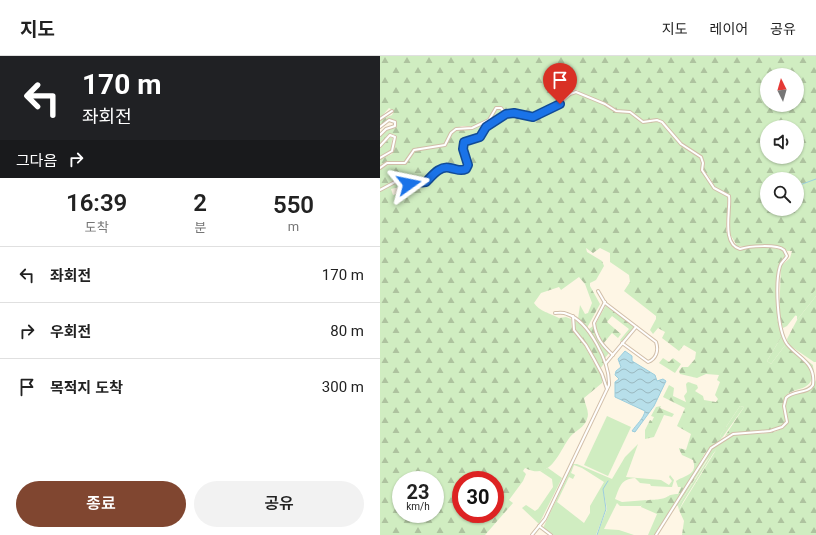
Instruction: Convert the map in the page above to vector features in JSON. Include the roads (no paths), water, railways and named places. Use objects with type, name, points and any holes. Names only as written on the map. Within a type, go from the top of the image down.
[{"type":"street","points":[[380,190],[395,182],[413,184],[422,183],[433,173],[445,168],[459,171],[465,170],[468,165],[463,149],[464,142],[480,137],[486,127],[506,114],[537,116],[556,106],[570,94],[576,92],[616,111],[630,112],[643,122],[657,120],[662,122],[681,144],[701,157],[704,173],[709,178],[716,190],[728,196],[728,234],[736,247],[740,249],[749,246],[777,246],[782,248],[787,254],[780,266],[778,319],[788,345],[813,364]]},
{"type":"street","points":[[380,168],[387,163],[405,163],[414,150],[445,145],[451,133],[456,129],[472,128],[489,120],[496,108],[501,108],[506,114]]},
{"type":"street","points":[[380,119],[392,111]]},
{"type":"street","points":[[380,127],[389,120],[395,122],[395,126],[386,129],[380,135]]},
{"type":"street","points":[[380,146],[390,135],[395,137],[392,152],[380,158]]},
{"type":"street","points":[[598,291],[605,302],[656,342],[657,352],[654,358],[646,361],[622,344]]},
{"type":"street","points":[[605,302],[594,323],[594,327],[600,342],[613,355]]},
{"type":"street","points":[[532,535],[544,519],[607,391],[609,382],[606,363],[587,331],[573,316],[563,313],[555,313]]},
{"type":"street","points":[[573,316],[574,330],[586,345],[598,367],[607,391]]},
{"type":"street","points":[[606,363],[636,327]]},
{"type":"street","points":[[656,535],[709,450],[733,434],[765,432],[782,426],[787,422],[784,406],[786,398],[793,393],[811,388],[814,381],[815,368]]},
{"type":"street","points":[[539,526],[550,535]]},
{"type":"water","points":[[625,351],[632,356],[632,361],[655,375],[657,381],[663,379],[666,381],[654,406],[635,432],[632,431],[642,419],[645,411],[615,397],[615,382],[619,379],[615,375],[616,371],[621,367],[618,359]]},
{"type":"waterway","points":[[804,183],[816,179]]},
{"type":"waterway","points":[[597,535],[606,509],[603,489],[608,481]]}]
